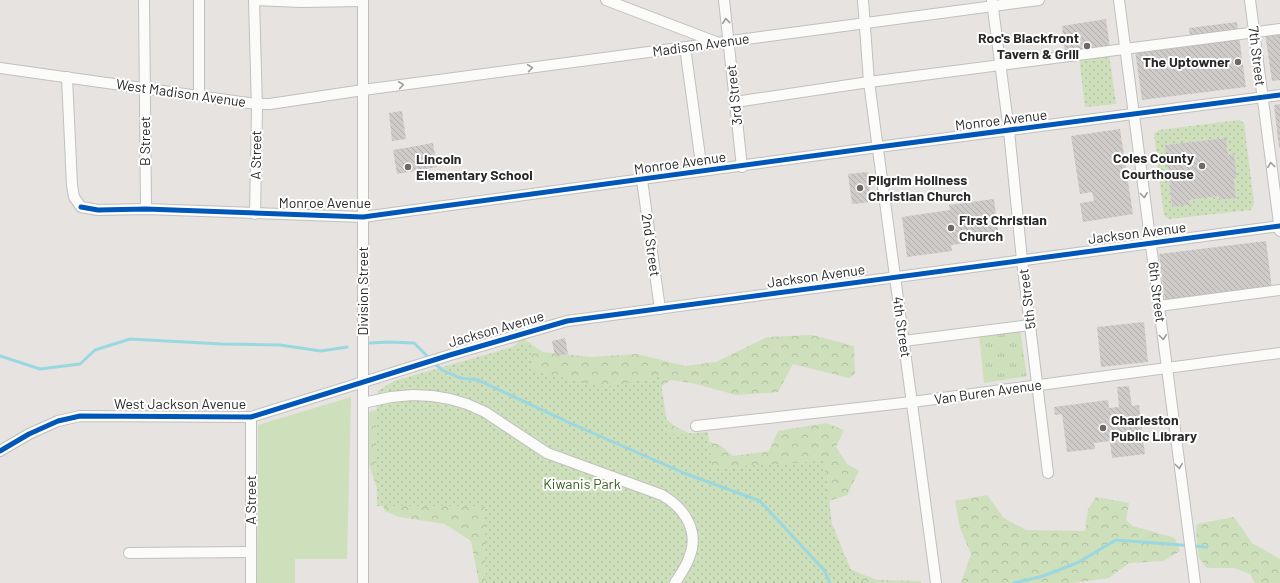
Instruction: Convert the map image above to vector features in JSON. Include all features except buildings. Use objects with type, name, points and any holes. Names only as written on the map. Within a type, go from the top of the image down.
[{"type":"street","name":"B Street","points":[[144,0],[146,209]]},
{"type":"street","points":[[199,0],[199,96]]},
{"type":"street","points":[[254,0],[301,2],[362,0]]},
{"type":"street","name":"A Street","points":[[254,0],[257,109],[255,214]]},
{"type":"street","name":"Division Street","points":[[362,0],[363,583]]},
{"type":"street","points":[[606,0],[718,43]]},
{"type":"street","name":"3rd Street","points":[[724,0],[742,166]]},
{"type":"street","name":"4th Street","points":[[863,0],[866,24],[869,82],[936,583]]},
{"type":"street","name":"Madison Avenue","points":[[363,90],[866,24],[992,3],[1039,0]]},
{"type":"street","name":"6th Street","points":[[1119,0],[1195,583]]},
{"type":"street","name":"7th Street","points":[[1250,0],[1280,228]]},
{"type":"street","name":"5th Street","points":[[992,3],[1009,131],[1022,260],[1048,474]]},
{"type":"street","points":[[735,102],[869,82],[1280,29]]},
{"type":"street","points":[[685,47],[702,171]]},
{"type":"street","name":"West Madison Avenue","points":[[0,68],[256,104],[270,104],[363,90]]},
{"type":"street","name":"Monroe Avenue","points":[[67,78],[72,186],[74,197],[81,207],[98,210],[146,209],[363,217],[1280,95]]},
{"type":"street","name":"2nd Street","points":[[642,180],[660,309]]},
{"type":"street","name":"Jackson Avenue","points":[[363,382],[567,321],[1022,260],[1280,228]]},
{"type":"street","points":[[1159,306],[1280,290]]},
{"type":"street","points":[[904,342],[1030,325]]},
{"type":"street","name":"Van Buren Avenue","points":[[696,426],[912,402],[1280,353]]},
{"type":"street","name":"West Jackson Avenue","points":[[0,451],[44,427],[58,421],[80,416],[251,416],[363,382]]},
{"type":"street","points":[[363,403],[413,395],[438,397],[468,404],[485,412],[547,453],[662,495],[671,500],[686,516],[692,537],[692,548],[689,558],[675,583]]},
{"type":"street","name":"A Street","points":[[251,416],[251,583]]},
{"type":"street","points":[[129,554],[251,552]]},
{"type":"green space","points":[[1109,54],[1116,104],[1085,107],[1079,57]]},
{"type":"green space","points":[[1239,120],[1244,123],[1254,203],[1251,210],[1169,219],[1164,216],[1154,134],[1159,130]],"holes":[[[1225,138],[1228,155],[1234,155],[1237,178],[1234,178],[1236,198],[1219,200],[1219,196],[1189,200],[1190,205],[1172,207],[1165,145]]]},
{"type":"green space","points":[[1020,330],[1027,376],[984,383],[979,335]]},
{"type":"green space","points":[[812,335],[854,346],[855,374],[849,378],[793,364],[778,392],[736,395],[692,383],[671,380],[655,391],[658,413],[676,427],[701,439],[720,445],[733,456],[769,451],[778,431],[826,423],[844,430],[836,447],[847,464],[859,471],[847,495],[820,504],[851,570],[877,580],[921,581],[921,583],[821,583],[639,478],[510,351],[522,338],[543,352],[591,357],[637,354],[685,366],[716,362],[767,337]]},
{"type":"green space","name":"Kiwanis Park","points":[[530,342],[532,371],[605,387],[660,377],[669,435],[708,432],[712,468],[824,461],[832,524],[851,570],[864,583],[486,583],[485,506],[377,506],[376,416],[378,391],[394,381]]},
{"type":"green space","points":[[351,397],[347,559],[295,559],[295,583],[257,583],[258,425]]},
{"type":"green space","points":[[374,410],[383,413],[484,472],[518,583],[479,583],[471,541],[445,524],[399,517],[385,511],[369,465],[369,413]]},
{"type":"green space","points":[[987,495],[1004,518],[1026,530],[1085,531],[1088,509],[1096,497],[1129,503],[1126,520],[1133,526],[1175,538],[1180,551],[1163,561],[1129,563],[1109,578],[1072,583],[961,583],[971,554],[960,528],[955,501]]},
{"type":"green space","points":[[1234,517],[1252,543],[1280,559],[1280,583],[1255,583],[1250,574],[1234,568],[1207,568],[1199,558],[1196,532],[1197,524]]},
{"type":"waterway","points":[[0,356],[40,369],[80,364],[95,350],[130,339],[221,344],[280,345],[321,351],[347,347]]},
{"type":"waterway","points":[[370,343],[414,343],[430,359]]},
{"type":"waterway","points":[[434,363],[442,370],[460,378],[478,380],[570,423],[684,473],[760,501],[824,570],[830,583]]},
{"type":"waterway","points":[[1014,583],[1043,576],[1077,563],[1116,540],[1207,547]]},
{"type":"cycle path","points":[[81,207],[98,210],[146,209],[363,217],[878,147],[1280,95]]},
{"type":"cycle path","points":[[0,451],[29,434],[58,421],[80,416],[251,417],[450,355],[567,321],[1280,226]]},
{"type":"place","name":"Roc's Blackfront Tavern & Grill","points":[[1087,46]]},
{"type":"place","name":"The Uptowner","points":[[1238,62]]},
{"type":"place","name":"Coles County Courthouse","points":[[1202,166]]},
{"type":"place","name":"Lincoln Elementary School","points":[[408,167]]},
{"type":"place","name":"Pilgrim Holiness Christian Church","points":[[860,188]]},
{"type":"place","name":"First Christian Church","points":[[951,228]]},
{"type":"place","name":"Charleston Public Library","points":[[1103,428]]}]
